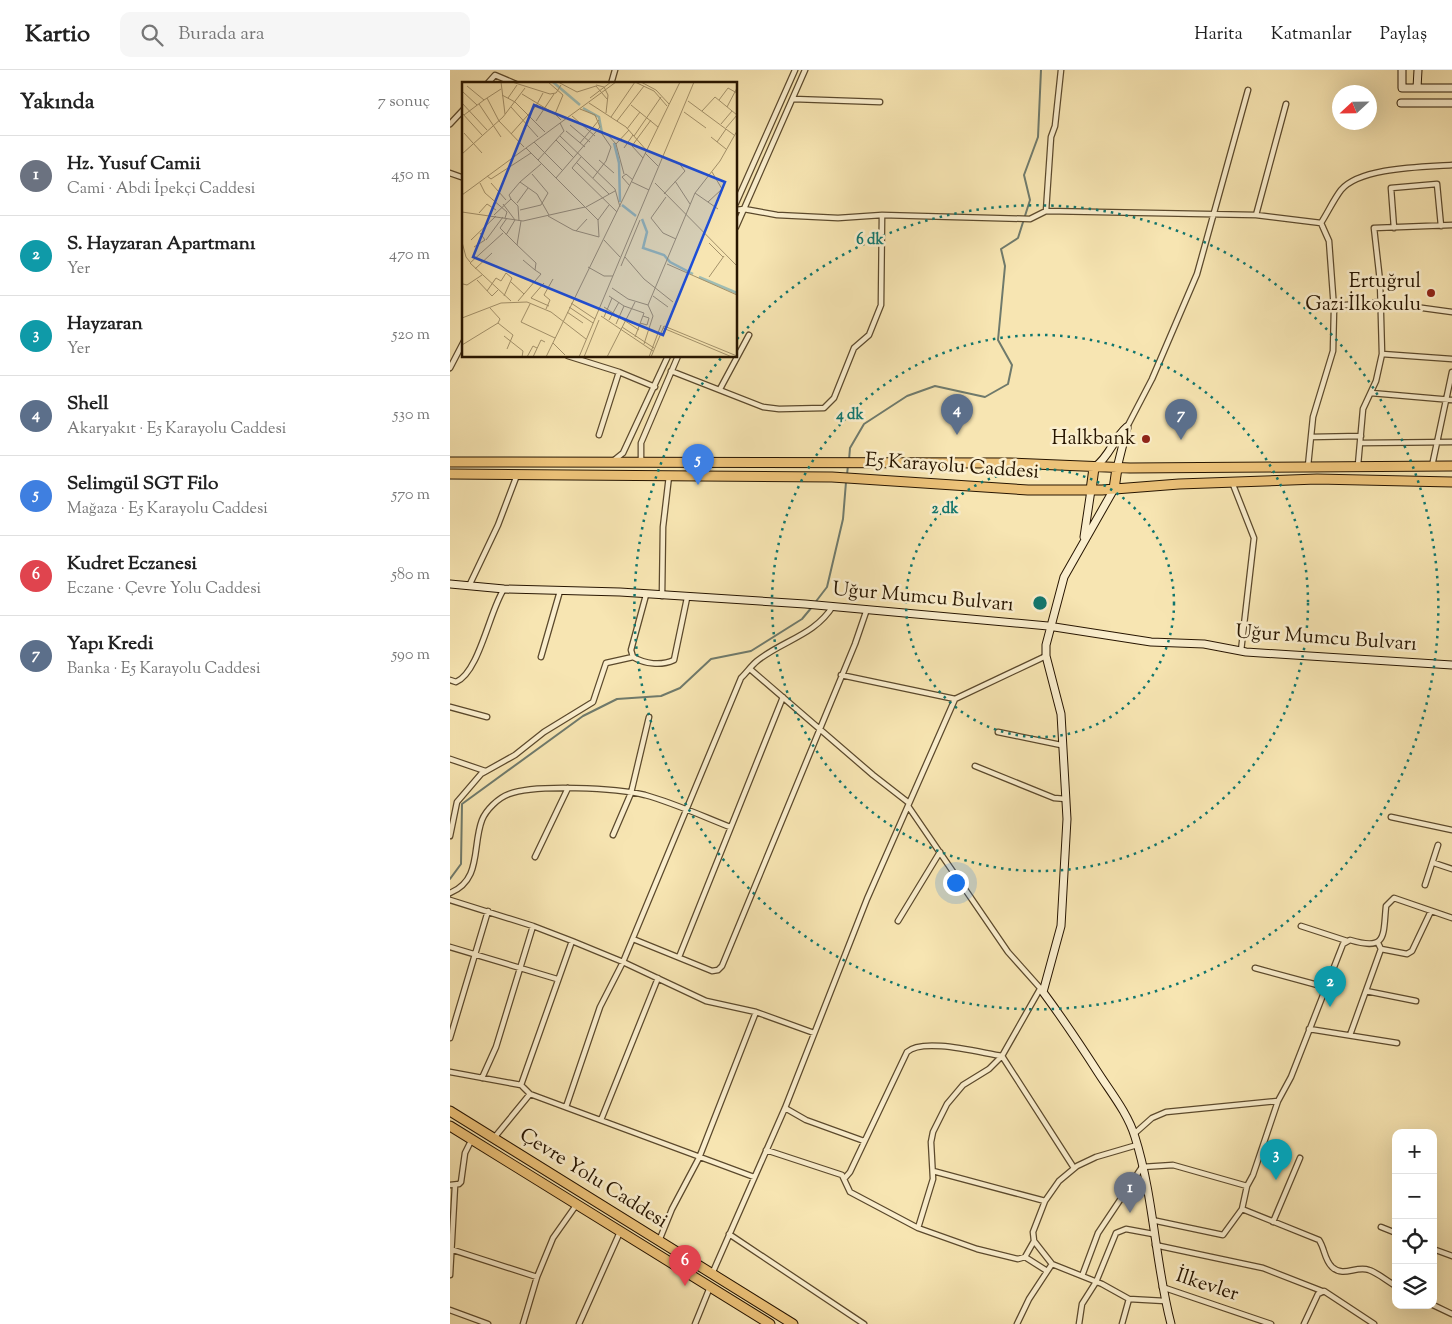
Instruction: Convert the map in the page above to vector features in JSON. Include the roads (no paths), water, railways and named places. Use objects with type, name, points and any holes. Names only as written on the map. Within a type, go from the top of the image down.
[{"type":"highway","name":"E5 Karayolu Caddesi","points":[[450,462],[1010,463],[1094,468],[1358,465],[1452,466]]},
{"type":"highway","points":[[1091,490],[1094,468]]},
{"type":"highway","points":[[1114,489],[1118,468]]},
{"type":"highway","name":"E5 Karayolu Caddesi","points":[[450,474],[832,477],[1028,490],[1091,490],[1232,482],[1317,480],[1452,482]]},
{"type":"highway","name":"Çevre Yolu Caddesi","points":[[450,1111],[793,1324]]},
{"type":"highway","name":"Çevre Yolu Caddesi","points":[[450,1126],[770,1324]]},
{"type":"street","points":[[738,198],[795,70]]},
{"type":"street","points":[[738,222],[805,70]]},
{"type":"street","points":[[1046,211],[1051,137],[1055,126],[1061,70]]},
{"type":"street","points":[[1402,70],[1402,88],[1452,88]]},
{"type":"street","points":[[1418,70],[1418,88]]},
{"type":"street","points":[[489,82],[495,75],[511,82]]},
{"type":"street","points":[[1118,468],[1127,427],[1152,380],[1198,274],[1248,90]]},
{"type":"street","points":[[793,99],[880,102]]},
{"type":"street","points":[[1401,103],[1452,103]]},
{"type":"street","points":[[1256,215],[1286,104]]},
{"type":"street","points":[[450,124],[462,111]]},
{"type":"street","points":[[1321,223],[1342,189],[1354,179],[1397,170],[1452,165]]},
{"type":"street","points":[[450,173],[462,177]]},
{"type":"street","points":[[1394,228],[1392,188],[1437,184],[1441,226]]},
{"type":"street","points":[[738,210],[744,209],[777,215],[838,218],[882,215],[1012,220],[1030,219],[1046,211],[1214,216],[1256,215],[1321,223]]},
{"type":"street","points":[[671,371],[762,407],[779,409],[824,408],[834,398],[854,348],[869,335],[881,305],[882,215]]},
{"type":"street","points":[[1308,466],[1313,417],[1333,351],[1334,306],[1329,241],[1321,223]]},
{"type":"street","points":[[1358,465],[1362,409],[1371,393],[1382,354],[1374,228],[1452,225]]},
{"type":"street","points":[[1334,306],[1380,302],[1452,312]]},
{"type":"street","points":[[738,356],[749,336]]},
{"type":"street","points":[[450,368],[462,345]]},
{"type":"street","points":[[1382,354],[1452,359]]},
{"type":"street","points":[[574,358],[619,372],[654,387]]},
{"type":"street","points":[[612,462],[623,453],[667,358]]},
{"type":"street","points":[[641,462],[642,443],[677,358]]},
{"type":"street","points":[[720,389],[737,358]]},
{"type":"street","points":[[599,435],[619,372]]},
{"type":"street","points":[[1432,466],[1452,372]]},
{"type":"street","points":[[1371,393],[1452,400]]},
{"type":"street","points":[[1094,468],[1106,458],[1116,436],[1127,427]]},
{"type":"street","points":[[1311,437],[1361,436]]},
{"type":"street","points":[[1361,443],[1452,442]]},
{"type":"street","points":[[469,586],[498,525],[517,474]]},
{"type":"street","points":[[662,596],[663,526],[670,476]]},
{"type":"street","points":[[1232,482],[1254,538],[1241,651]]},
{"type":"street","points":[[918,1228],[933,1179],[931,1142],[933,1132],[947,1104],[963,1085],[989,1069],[1002,1056],[1042,991],[1061,926],[1066,854],[1066,799],[1061,745],[1061,714],[1046,656],[1051,626],[1064,577],[1114,489]]},
{"type":"street","points":[[1079,551],[1086,532],[1091,490]]},
{"type":"street","name":"Uğur Mumcu Bulvarı","points":[[450,584],[504,589],[822,605],[1051,626],[1151,642],[1204,644],[1241,651],[1452,665]]},
{"type":"street","points":[[450,680],[456,682],[461,680],[467,671],[484,640],[499,596],[504,589]]},
{"type":"street","points":[[541,657],[560,591]]},
{"type":"street","points":[[633,657],[631,650],[646,595]]},
{"type":"street","points":[[450,836],[457,802],[485,772],[515,755],[544,732],[593,702],[606,663],[633,657],[641,661],[656,663],[674,660],[687,598]]},
{"type":"street","points":[[566,1107],[600,1007],[633,939],[740,678],[756,661],[814,629],[826,618],[833,606]]},
{"type":"street","points":[[633,939],[712,971],[718,970],[722,966],[867,609]]},
{"type":"street","points":[[841,675],[954,699],[1046,656]]},
{"type":"street","points":[[750,669],[909,804],[1008,952],[1042,991],[1114,1097],[1134,1134],[1137,1145],[1162,1288],[1171,1324]]},
{"type":"street","points":[[679,957],[784,697]]},
{"type":"street","points":[[712,1274],[785,1108],[867,900],[954,699]]},
{"type":"street","points":[[450,707],[487,717]]},
{"type":"street","points":[[613,835],[631,792],[649,717]]},
{"type":"street","points":[[998,732],[1061,745]]},
{"type":"street","points":[[450,759],[485,772]]},
{"type":"street","points":[[975,766],[1054,798],[1066,799]]},
{"type":"street","points":[[450,893],[469,877],[475,865],[482,818],[496,801],[510,794],[568,788],[604,788],[631,792],[686,809],[730,827]]},
{"type":"street","points":[[535,857],[568,788]]},
{"type":"street","points":[[1391,817],[1452,830]]},
{"type":"street","points":[[1425,885],[1434,863],[1438,845]]},
{"type":"street","points":[[898,921],[940,852]]},
{"type":"street","points":[[1434,863],[1452,869]]},
{"type":"street","points":[[1301,926],[1346,941],[1369,946],[1378,943],[1384,934],[1386,906],[1391,899],[1397,899],[1452,918]]},
{"type":"street","points":[[450,900],[533,926],[572,941],[623,962],[706,1001],[756,1012],[814,1033]]},
{"type":"street","points":[[450,1036],[488,911]]},
{"type":"street","points":[[1381,949],[1407,954],[1412,951],[1432,911]]},
{"type":"street","points":[[482,1078],[496,1047],[533,926]]},
{"type":"street","points":[[521,1085],[572,941]]},
{"type":"street","points":[[1151,1219],[1223,1235],[1242,1209],[1246,1186],[1253,1175],[1278,1102],[1291,1077],[1338,953],[1346,941]]},
{"type":"street","points":[[1350,1035],[1381,949],[1378,943]]},
{"type":"street","points":[[450,947],[520,970],[558,980]]},
{"type":"street","points":[[1255,968],[1325,987]]},
{"type":"street","points":[[601,1120],[658,978]]},
{"type":"street","points":[[1366,991],[1416,1001]]},
{"type":"street","points":[[659,1240],[698,1158],[756,1012]]},
{"type":"street","points":[[1309,1029],[1397,1043]]},
{"type":"street","points":[[844,1179],[907,1052],[912,1047],[938,1046],[1002,1056],[1074,1168]]},
{"type":"street","points":[[450,1072],[521,1085],[530,1094],[698,1158],[754,1177]]},
{"type":"street","points":[[494,1138],[530,1094]]},
{"type":"street","points":[[1134,1134],[1152,1118],[1166,1112],[1278,1102]]},
{"type":"street","points":[[785,1108],[806,1120],[864,1142]]},
{"type":"street","points":[[450,1275],[453,1186],[461,1182],[466,1153],[472,1139]]},
{"type":"street","points":[[1137,1145],[1096,1156],[1074,1168],[1059,1181],[1045,1201],[1033,1232],[1034,1241],[1052,1264],[1129,1298],[1165,1302]]},
{"type":"street","points":[[766,1150],[842,1175],[850,1192],[918,1228],[985,1251],[1018,1260],[1025,1257],[1034,1241]]},
{"type":"street","points":[[1273,1222],[1300,1158]]},
{"type":"street","points":[[1142,1167],[1173,1165],[1246,1186]]},
{"type":"street","points":[[1082,1276],[1098,1233],[1142,1167]]},
{"type":"street","points":[[933,1171],[1045,1201]]},
{"type":"street","points":[[523,1324],[537,1276],[553,1238],[577,1204]]},
{"type":"street","points":[[1242,1209],[1319,1240],[1323,1246],[1325,1258],[1336,1270],[1344,1273],[1360,1268],[1370,1270],[1392,1284]]},
{"type":"street","points":[[1380,1227],[1392,1232]]},
{"type":"street","points":[[1079,1324],[1082,1304],[1096,1282],[1116,1232],[1126,1229],[1154,1234]]},
{"type":"street","points":[[579,1324],[620,1231]]},
{"type":"street","points":[[729,1234],[864,1324]]},
{"type":"street","points":[[1155,1245],[1263,1268],[1322,1291],[1324,1290],[1374,1324]]},
{"type":"street","points":[[451,1249],[537,1276]]},
{"type":"street","points":[[1437,1250],[1452,1256]]},
{"type":"street","points":[[1025,1257],[1047,1271]]},
{"type":"street","points":[[1017,1324],[1029,1299],[1052,1264]]},
{"type":"street","points":[[695,1324],[710,1287]]},
{"type":"street","name":"İlkevler","points":[[1162,1288],[1272,1324]]},
{"type":"street","points":[[1304,1324],[1322,1291]]},
{"type":"street","points":[[1122,1324],[1129,1298]]},
{"type":"street","points":[[1437,1307],[1452,1314]]},
{"type":"street","points":[[450,1310],[488,1324]]},
{"type":"waterway","points":[[849,460],[850,448],[864,424],[907,396],[935,386],[985,397],[1008,384],[1012,365],[998,340],[1005,266],[1001,249],[1018,238],[1030,200],[1024,175],[1038,137],[1041,70]]},
{"type":"waterway","points":[[847,475],[848,465]]},
{"type":"waterway","points":[[814,604],[827,587],[843,519],[846,482]]},
{"type":"waterway","points":[[450,879],[461,864],[462,804],[583,716],[617,699],[661,696],[680,688],[711,659],[751,651],[802,619],[812,607]]},
{"type":"place","name":"Ertuğrul Gazi İlkokulu","points":[[1431,293]]},
{"type":"place","name":"Shell","points":[[957,435]]},
{"type":"place","name":"Halkbank","points":[[1146,439]]},
{"type":"place","name":"Yapı Kredi","points":[[1181,440]]},
{"type":"place","name":"Selimgül SGT Filo","points":[[698,485]]},
{"type":"place","name":"S. Hayzaran Apartmanı","points":[[1330,1007]]},
{"type":"place","name":"Hayzaran","points":[[1276,1180]]},
{"type":"place","name":"Hz. Yusuf Camii","points":[[1130,1213]]},
{"type":"place","name":"Kudret Eczanesi","points":[[685,1286]]}]
